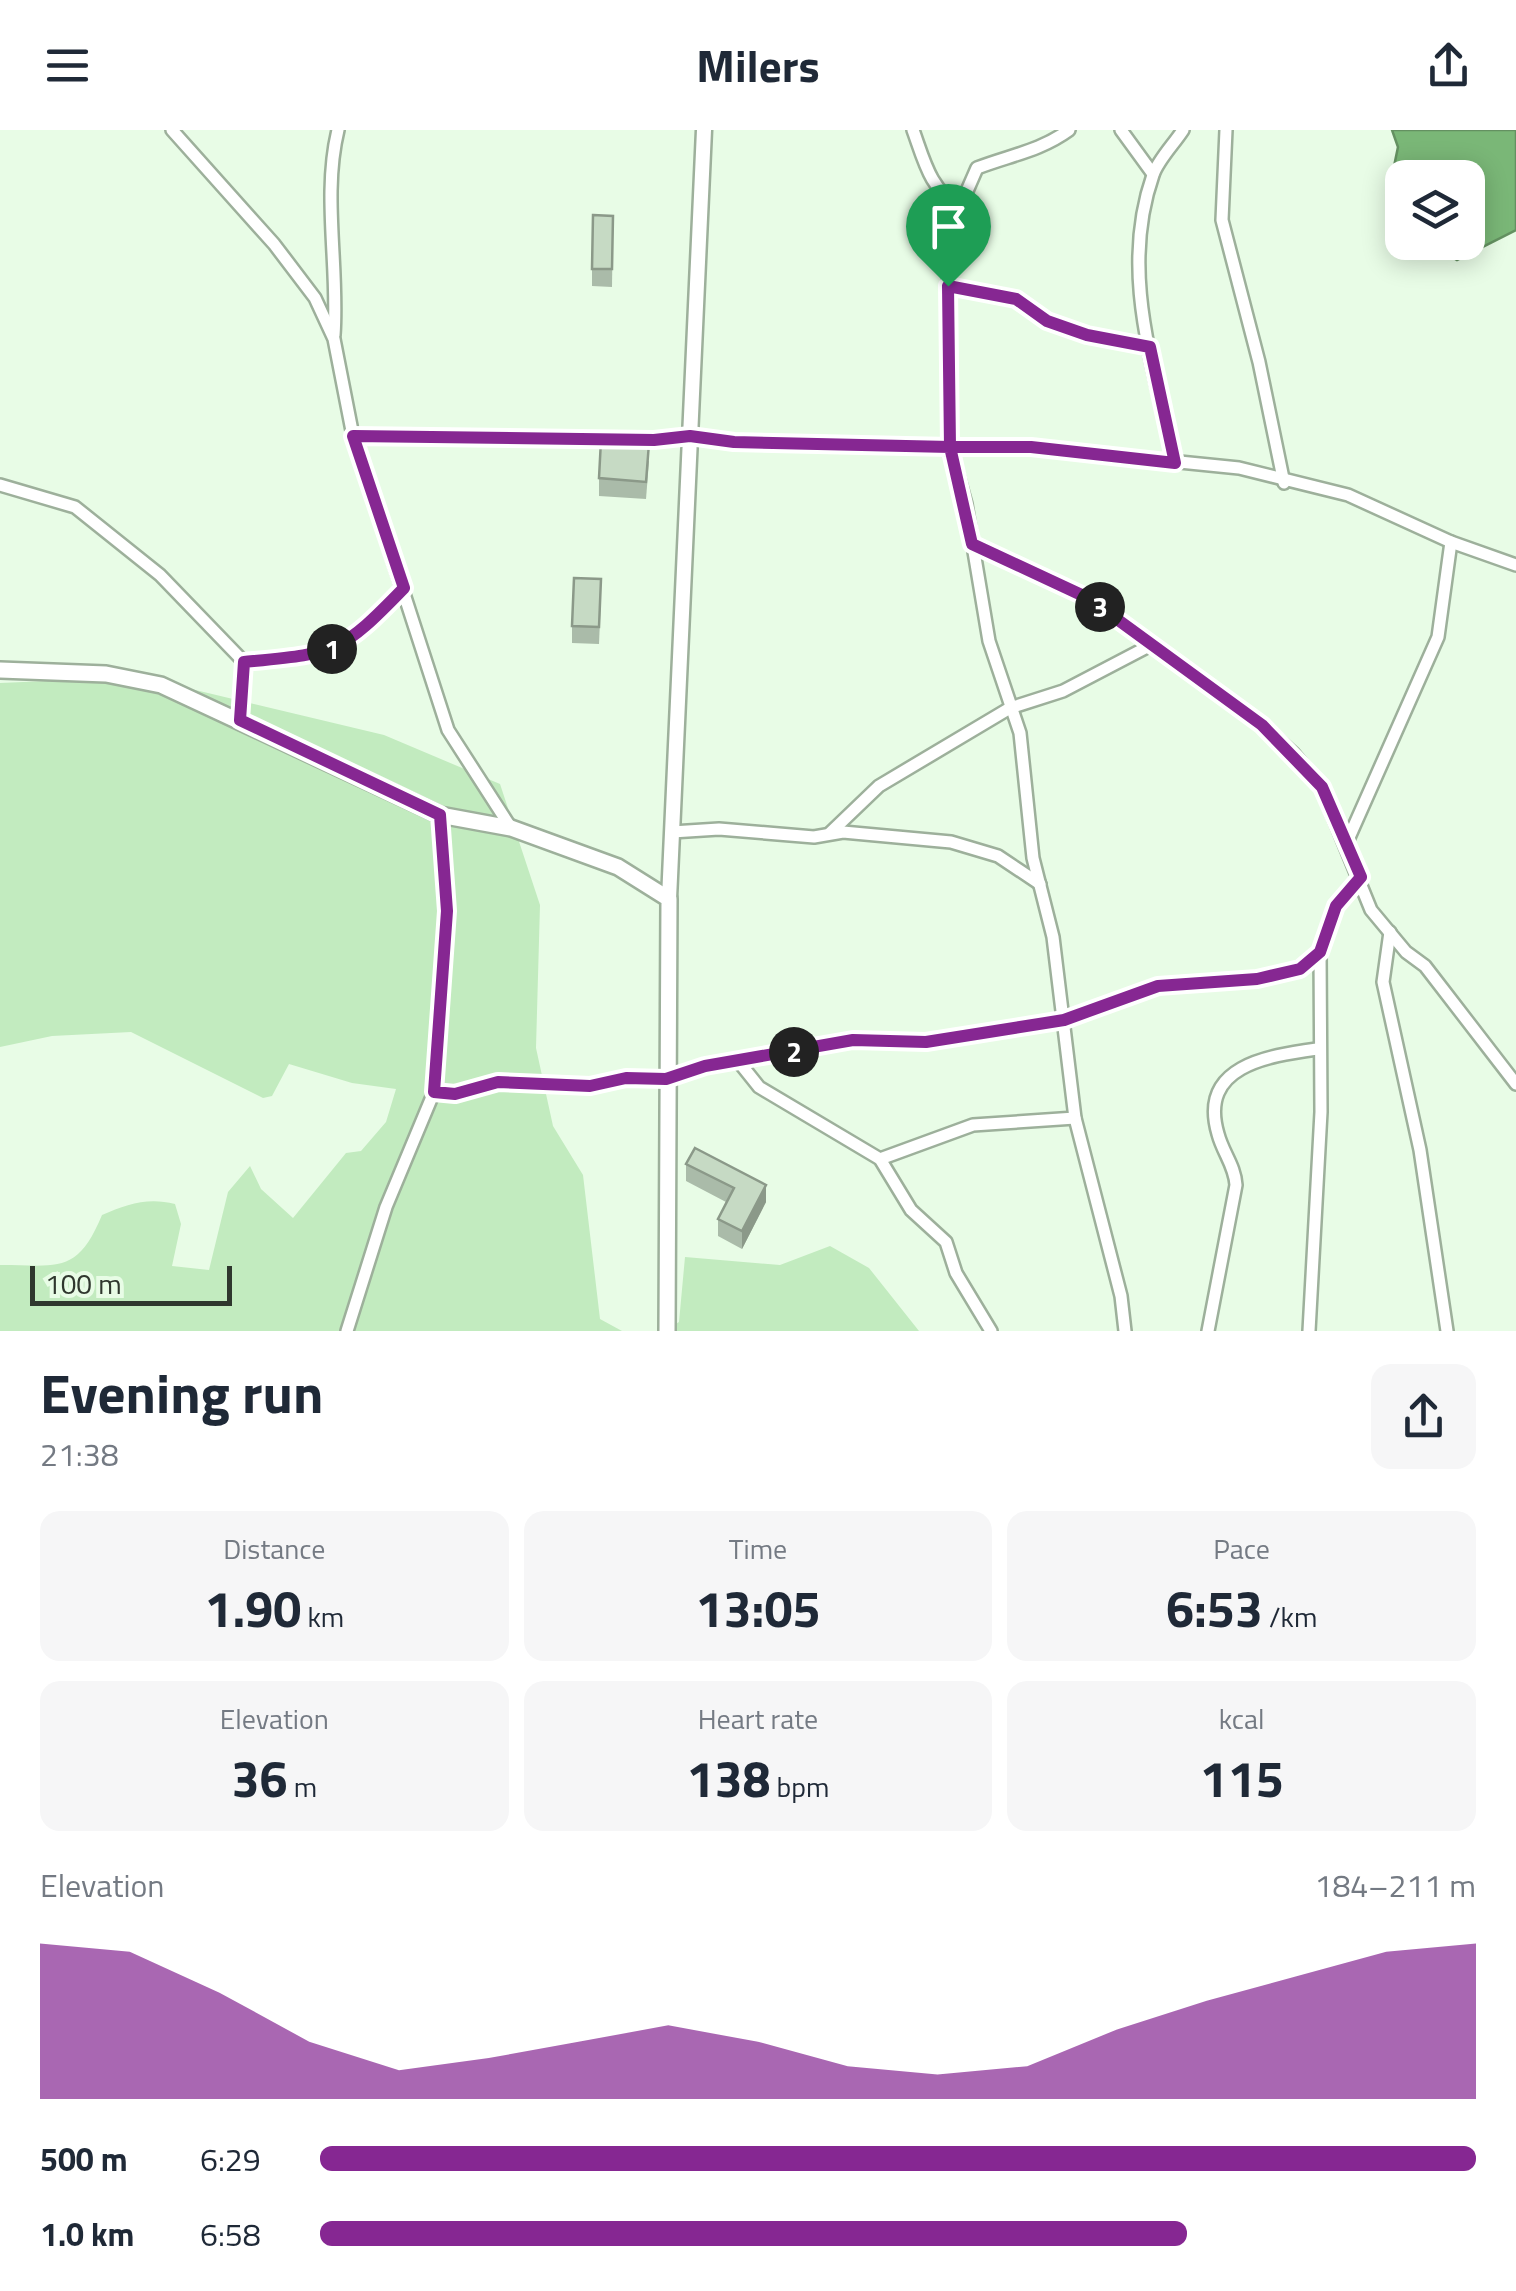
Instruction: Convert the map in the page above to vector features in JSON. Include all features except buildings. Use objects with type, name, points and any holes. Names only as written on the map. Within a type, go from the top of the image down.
[{"type":"main road","points":[[0,670],[106,674],[162,685],[440,815],[511,828],[618,867],[669,899],[667,1331]]},
{"type":"street","points":[[172,130],[274,244],[314,298],[334,339],[353,436],[448,730],[511,828]]},
{"type":"street","points":[[334,339],[338,288],[332,208],[338,130]]},
{"type":"street","points":[[669,899],[704,130]]},
{"type":"street","points":[[913,130],[928,172],[943,198],[960,207]]},
{"type":"street","points":[[1069,130],[1035,152],[1014,154],[978,168],[960,207],[948,286],[950,447],[989,641],[1020,733],[1040,884],[1054,937],[1075,1118],[1121,1296],[1125,1331]]},
{"type":"street","points":[[1121,130],[1153,174]]},
{"type":"street","points":[[1175,463],[1150,347],[1140,321],[1138,228],[1153,174],[1183,130]]},
{"type":"street","points":[[1226,130],[1222,220],[1284,483]]},
{"type":"street","points":[[948,286],[1016,299],[1047,321],[1087,335],[1150,347]]},
{"type":"street","points":[[353,436],[654,440],[690,436],[734,442],[1031,447],[1239,468],[1284,483],[1348,496],[1450,542],[1513,561]]},
{"type":"street","points":[[0,486],[75,508],[160,575],[244,662],[240,720]]},
{"type":"street","points":[[1347,842],[1438,636],[1450,542]]},
{"type":"street","points":[[972,544],[1088,598],[1262,725],[1294,754],[1322,787],[1372,910],[1425,966],[1516,1084]]},
{"type":"street","points":[[244,662],[322,654],[355,638],[404,588]]},
{"type":"street","points":[[828,835],[878,786],[1010,708],[1063,691],[1151,645]]},
{"type":"street","points":[[347,1331],[386,1207],[434,1092],[447,911],[440,815]]},
{"type":"street","points":[[672,832],[719,828],[828,835],[843,832],[951,842],[998,856],[1040,884]]},
{"type":"street","points":[[1309,1331],[1320,1112],[1320,952],[1336,906],[1361,877]]},
{"type":"street","points":[[1390,932],[1383,982],[1420,1150],[1447,1331]]},
{"type":"street","points":[[434,1092],[455,1094],[498,1082],[590,1086],[626,1078],[666,1079],[705,1066],[853,1040],[926,1042],[1064,1020],[1158,986],[1257,979],[1300,969],[1320,952]]},
{"type":"street","points":[[1208,1331],[1236,1185],[1235,1170],[1226,1159],[1212,1111],[1216,1095],[1228,1077],[1247,1065],[1317,1049]]},
{"type":"street","points":[[738,1062],[759,1087],[880,1160],[910,1210],[946,1242],[956,1273],[991,1331]]},
{"type":"street","points":[[880,1160],[973,1125],[1075,1118]]},
{"type":"shaded area","points":[[1392,130],[1516,130],[1516,230],[1485,246],[1485,160],[1395,160],[1398,147]]},
{"type":"shaded area","points":[[141,677],[384,735],[500,784],[540,905],[536,1048],[553,1126],[583,1175],[600,1319],[622,1331],[0,1331],[0,1265],[51,1265],[74,1257],[84,1248],[102,1215],[129,1205],[156,1201],[175,1204],[181,1224],[172,1266],[209,1270],[228,1192],[250,1166],[261,1189],[293,1218],[346,1153],[361,1151],[386,1122],[396,1089],[352,1083],[289,1064],[272,1096],[263,1098],[131,1032],[52,1036],[0,1047],[0,683]]},
{"type":"shaded area","points":[[830,1246],[869,1268],[919,1331],[664,1331],[679,1322],[685,1257],[780,1265]]},
{"type":"route","points":[[948,286],[950,447],[734,442],[690,436],[654,440],[353,436],[404,588],[355,638],[322,654],[244,662],[240,720],[440,815],[447,911],[434,1092],[455,1094],[498,1082],[590,1086],[626,1078],[666,1079],[705,1066],[853,1040],[926,1042],[1064,1020],[1158,986],[1257,979],[1300,969],[1320,952],[1336,906],[1361,877],[1322,787],[1294,754],[1262,725],[1088,598],[972,544],[950,447],[1031,447],[1175,463],[1150,347],[1087,335],[1047,321],[1016,299],[948,286]]}]
